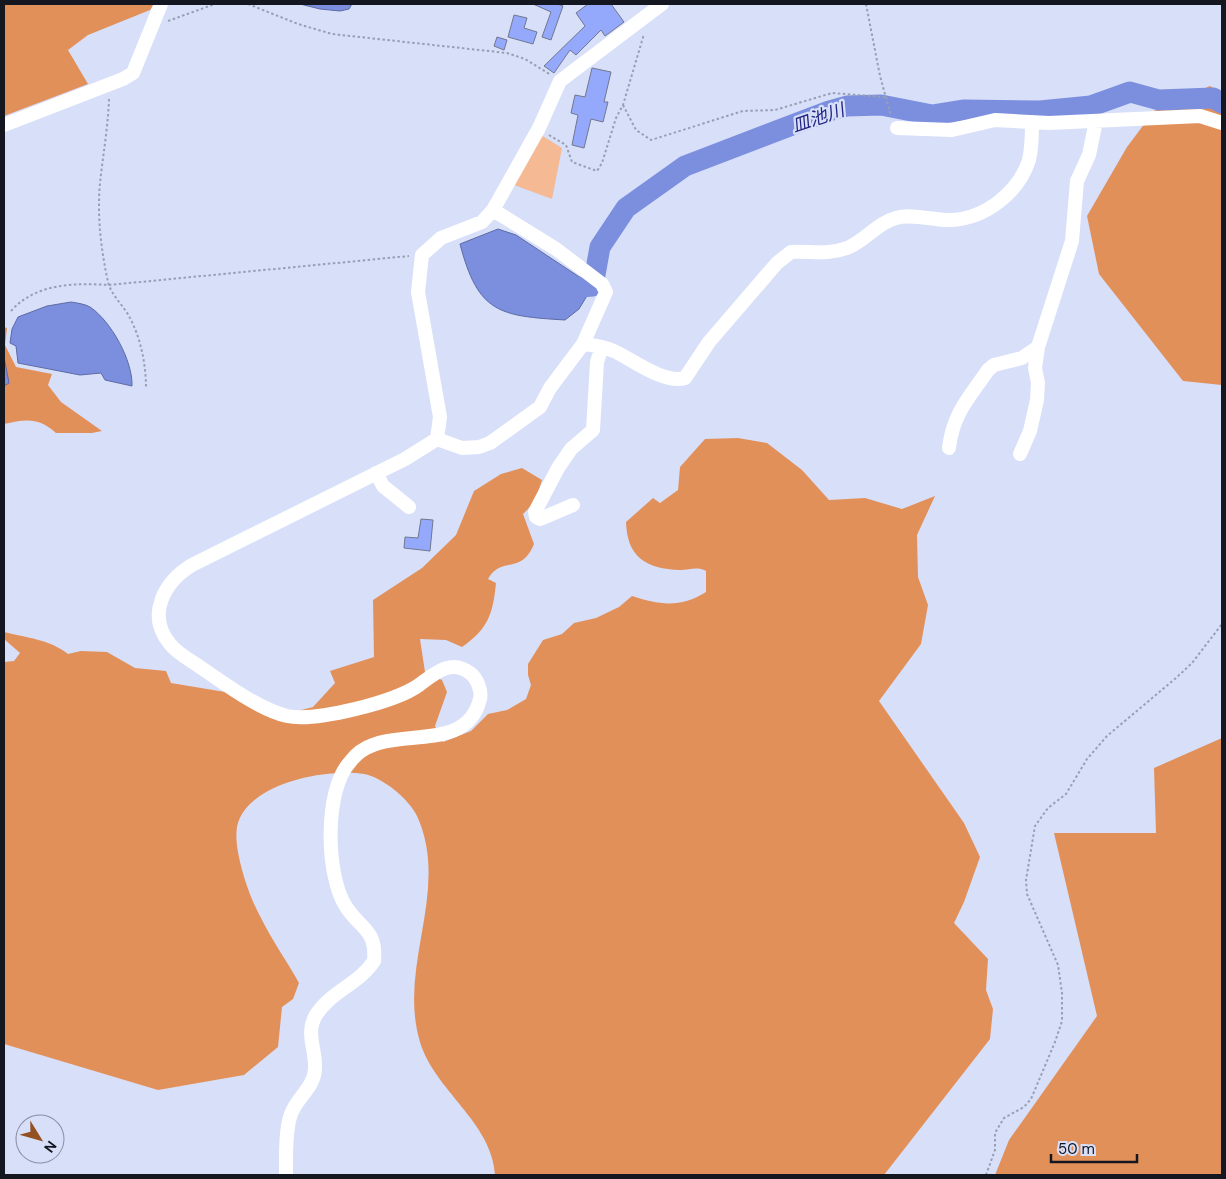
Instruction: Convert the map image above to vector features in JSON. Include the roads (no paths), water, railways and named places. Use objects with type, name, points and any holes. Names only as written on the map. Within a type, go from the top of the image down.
[{"type":"street","points":[[4,125],[109,84],[133,72],[161,4]]},
{"type":"street","points":[[286,1175],[291,1114],[312,1082],[316,1068],[310,1033],[314,1018],[323,1005],[359,980],[374,961],[373,938],[345,906],[337,883],[331,846],[330,814],[337,782],[349,762],[361,751],[373,744],[452,732],[471,716],[478,706],[481,694],[471,674],[459,667],[443,668],[411,691],[388,700],[317,715],[287,716],[266,707],[236,690],[181,654],[170,644],[160,621],[160,598],[171,581],[192,565],[405,459],[437,438],[440,417],[418,292],[422,256],[442,238],[482,222],[493,210],[539,128],[560,82],[662,4]]},
{"type":"street","points":[[898,128],[952,130],[994,120],[1032,122],[1096,121],[1200,116],[1222,124]]},
{"type":"street","points":[[1020,454],[1030,431],[1037,400],[1038,383],[1035,368],[1038,347],[1072,241],[1078,181],[1089,155],[1096,121]]},
{"type":"street","points":[[583,344],[602,347],[652,372],[680,380],[685,378],[709,342],[777,263],[791,252],[826,254],[849,247],[888,220],[898,217],[953,220],[977,216],[993,206],[1021,179],[1030,153],[1032,122]]},
{"type":"street","points":[[437,438],[462,448],[479,447],[490,443],[540,407],[550,388],[583,344],[606,292],[602,284],[556,249],[493,210]]},
{"type":"street","points":[[573,505],[540,519],[536,517],[535,512],[558,468],[571,449],[593,430],[597,362],[602,347]]},
{"type":"street","points":[[949,448],[951,428],[957,414],[988,370],[994,365],[1022,358],[1038,347]]},
{"type":"street","points":[[376,474],[383,486],[409,507]]},
{"type":"water","points":[[300,4],[352,4],[349,9],[340,11]]},
{"type":"water","points":[[498,229],[516,235],[593,286],[579,309],[565,320],[523,316],[494,306],[484,297],[467,267],[460,244]]},
{"type":"water","points":[[71,302],[90,307],[106,322],[125,354],[129,365],[132,386],[105,380],[101,373],[80,375],[18,363],[16,346],[10,343],[12,329],[18,317],[47,306]]},
{"type":"water","points":[[4,357],[9,383],[4,386]]},
{"type":"waterway","name":"皿池川","points":[[580,287],[593,286],[600,247],[626,208],[685,166],[829,111],[847,106],[881,105],[932,115],[963,110],[1040,111],[1091,106],[1130,92],[1159,100],[1213,98],[1222,103]]}]
